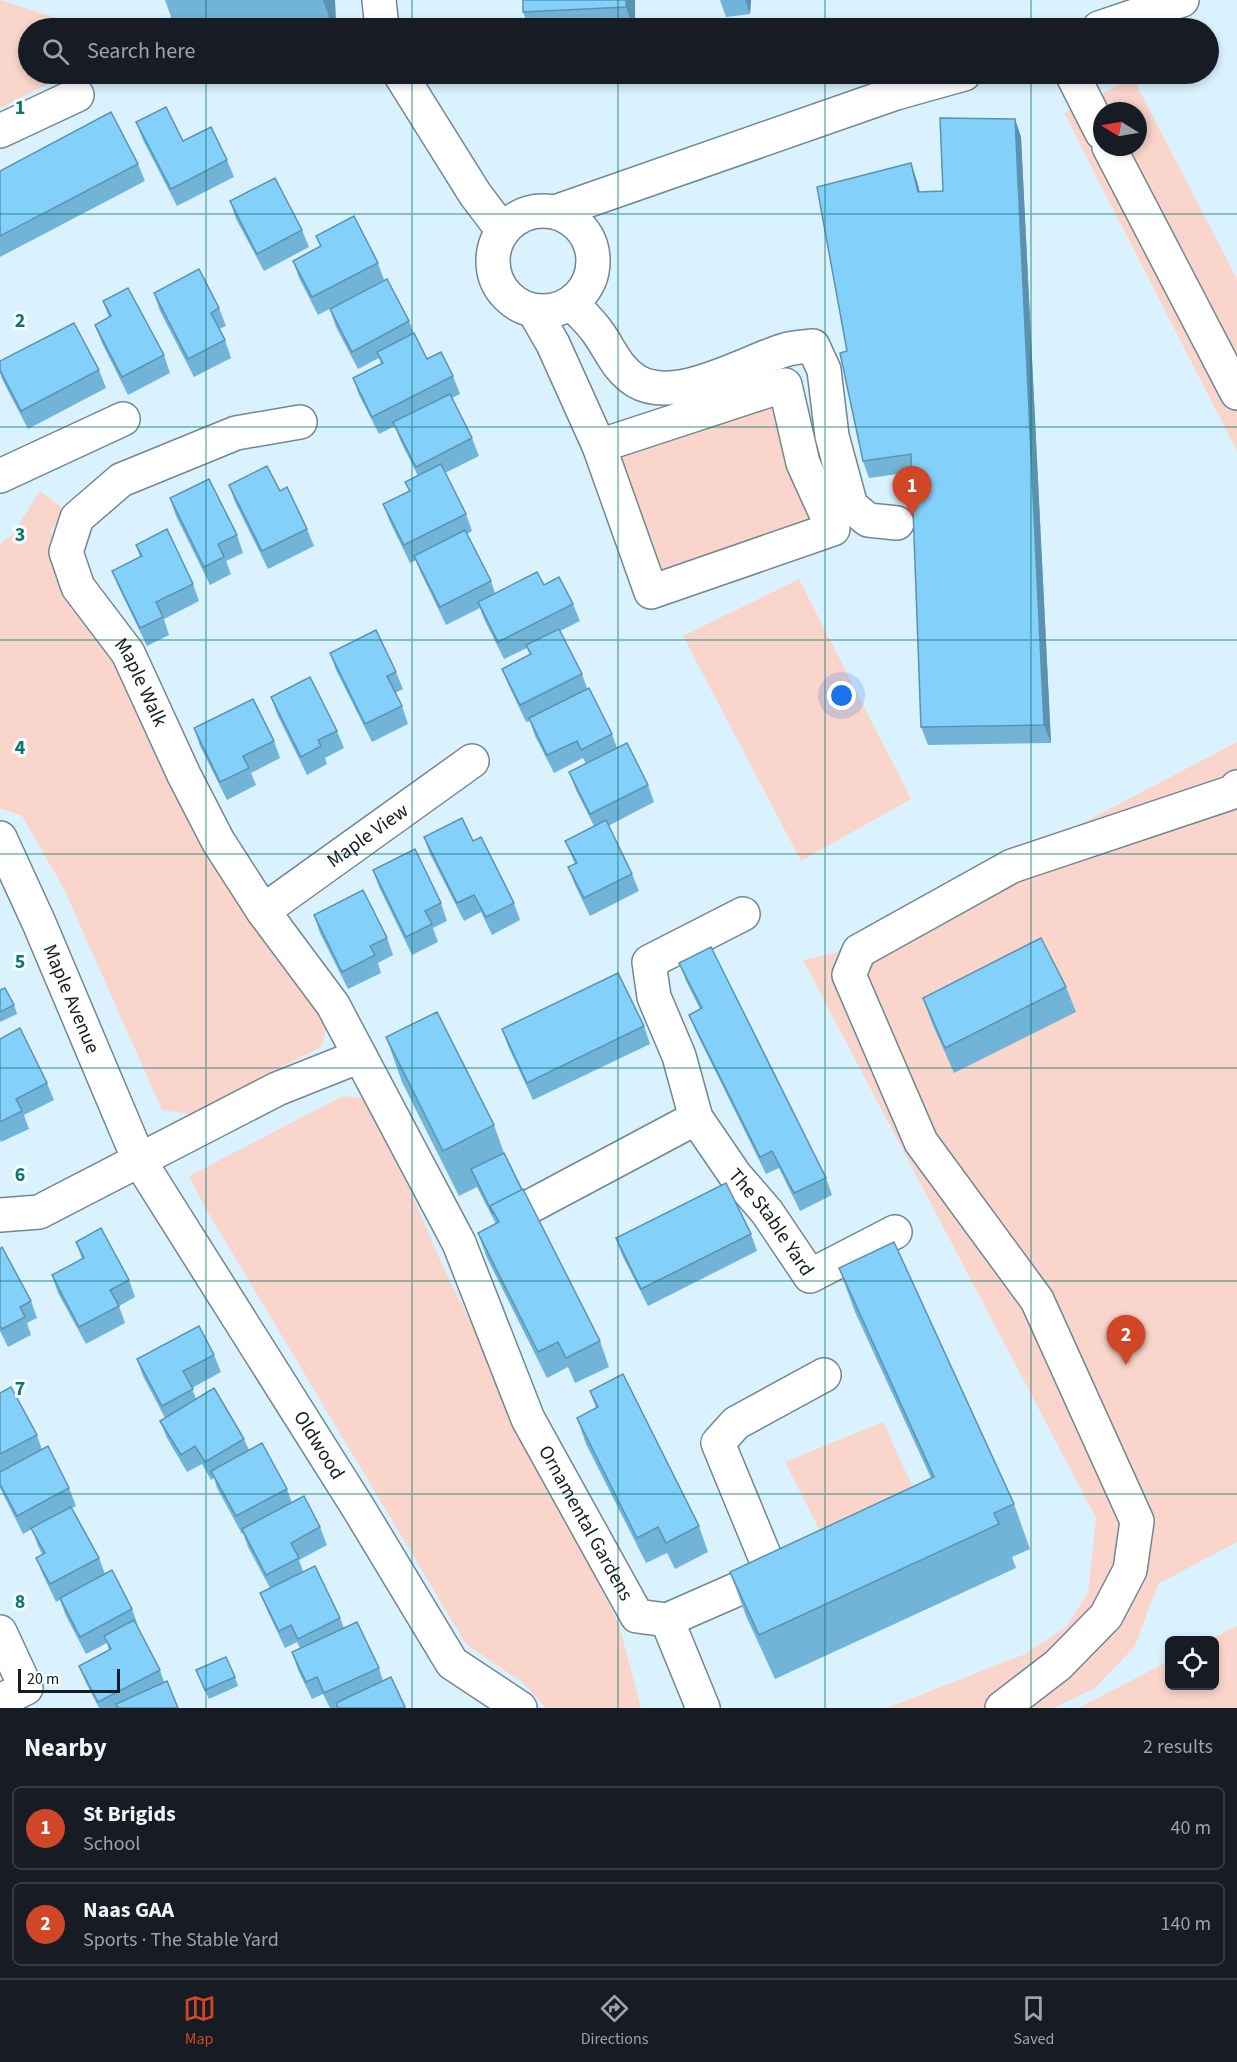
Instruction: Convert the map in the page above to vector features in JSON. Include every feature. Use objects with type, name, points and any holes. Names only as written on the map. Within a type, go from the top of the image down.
[{"type":"street","points":[[379,0],[381,18]]},
{"type":"street","points":[[1129,18],[1182,0]]},
{"type":"street","points":[[406,84],[475,194],[503,231]]},
{"type":"street","points":[[555,212],[896,93],[928,84]]},
{"type":"street","points":[[1077,84],[1093,115]]},
{"type":"street","points":[[0,131],[77,95]]},
{"type":"street","points":[[1114,156],[1237,393]]},
{"type":"street","points":[[582,229],[622,189]]},
{"type":"street","points":[[540,211],[555,212],[570,219],[582,229],[591,244],[594,260],[591,277],[584,292],[572,303],[547,312],[534,311],[517,304],[504,294],[496,279],[493,263],[495,246],[503,231],[513,220],[540,211]]},
{"type":"street","points":[[572,303],[599,334],[615,362],[636,381],[654,387],[668,389],[707,379],[787,349],[813,346],[824,370],[832,436],[851,506],[868,520],[897,523]]},
{"type":"street","points":[[534,311],[553,344],[599,446],[651,592],[833,529],[803,464],[785,385],[599,446]]},
{"type":"street","points":[[0,476],[123,419]]},
{"type":"street","name":"Maple Walk","points":[[300,422],[236,433],[121,480],[77,518],[66,552],[78,587],[128,653],[184,775],[218,841],[263,911],[333,1005],[360,1056]]},
{"type":"street","points":[[803,464],[822,452],[830,444],[832,436]]},
{"type":"street","name":"Maple View","points":[[263,911],[472,761]]},
{"type":"street","points":[[1002,1708],[1058,1665],[1106,1616],[1130,1570],[1137,1521],[1036,1300],[921,1142],[849,975],[859,951],[1011,866],[1233,792],[1237,787]]},
{"type":"street","name":"Maple Avenue","points":[[0,838],[39,923],[139,1160]]},
{"type":"street","name":"The Stable Yard","points":[[743,914],[649,962],[654,998],[679,1056],[696,1118],[735,1175],[767,1212],[810,1276],[895,1232]]},
{"type":"street","points":[[0,1215],[39,1212],[277,1089],[360,1056]]},
{"type":"street","name":"Ornamental Gardens","points":[[360,1056],[473,1236],[528,1419],[637,1616],[667,1620]]},
{"type":"street","points":[[530,1206],[696,1118]]},
{"type":"street","name":"Oldwood","points":[[139,1160],[359,1509],[452,1663],[520,1708]]},
{"type":"street","points":[[703,1708],[667,1620],[772,1574],[718,1443],[735,1423],[824,1375]]},
{"type":"street","points":[[0,1632],[21,1699]]},
{"type":"shaded area","points":[[0,0],[57,18],[18,18],[18,84],[47,84],[0,108]]},
{"type":"shaded area","points":[[1121,84],[1136,84],[1145,102],[1093,102],[1093,156],[1147,156],[1147,105],[1237,279],[1237,451],[1064,113]]},
{"type":"shaded area","points":[[794,373],[847,538],[648,602],[595,437]]},
{"type":"shaded area","points":[[40,491],[67,511],[51,530],[65,591],[120,664],[186,797],[204,852],[256,921],[328,1024],[321,1047],[189,1114],[162,1110],[63,887],[22,816],[0,808],[0,544],[12,535]]},
{"type":"shaded area","points":[[799,579],[911,799],[801,861],[683,636]]},
{"type":"shaded area","points":[[1237,742],[1237,1542],[1158,1584],[1135,1646],[1095,1688],[1054,1708],[887,1708],[1025,1654],[1066,1627],[1088,1593],[1096,1518],[803,960],[835,953]]},
{"type":"shaded area","points":[[343,1096],[371,1099],[440,1260],[619,1624],[641,1708],[546,1708],[523,1683],[466,1644],[203,1204],[189,1176]]},
{"type":"shaded area","points":[[883,1422],[924,1512],[833,1557],[785,1462]]},
{"type":"shaded area","points":[[1237,1626],[1237,1708],[1078,1708],[1165,1663],[1165,1690],[1219,1690],[1219,1636],[1217,1636]]},
{"type":"building","points":[[523,0],[626,0],[626,7],[523,12]]},
{"type":"building","points":[[166,107],[183,141],[211,127],[227,160],[171,189],[136,122]]},
{"type":"building","points":[[111,112],[138,164],[0,236],[0,171]]},
{"type":"building","points":[[940,118],[1015,119],[1044,725],[921,727],[911,454],[863,461],[840,353],[847,351],[817,187],[911,163],[918,192],[943,191]]},
{"type":"building","points":[[275,178],[302,230],[257,254],[230,201]]},
{"type":"building","points":[[354,216],[378,263],[312,297],[293,261],[321,246],[316,236]]},
{"type":"building","points":[[199,269],[219,308],[211,313],[225,340],[188,359],[154,293]]},
{"type":"building","points":[[387,279],[409,321],[352,352],[330,309]]},
{"type":"building","points":[[128,288],[164,355],[122,377],[95,325],[111,316],[103,301]]},
{"type":"building","points":[[74,323],[99,370],[21,411],[0,370],[0,361]]},
{"type":"building","points":[[414,333],[427,359],[441,352],[453,376],[372,417],[353,378],[383,363],[377,352]]},
{"type":"building","points":[[450,394],[472,438],[416,467],[393,422]]},
{"type":"building","points":[[441,464],[466,514],[404,545],[383,504],[410,491],[405,482]]},
{"type":"building","points":[[267,466],[280,491],[287,487],[307,529],[262,551],[229,485]]},
{"type":"building","points":[[209,479],[237,535],[218,544],[224,557],[204,567],[170,498]]},
{"type":"building","points":[[167,529],[193,584],[156,602],[163,617],[140,628],[112,571],[142,556],[136,545]]},
{"type":"building","points":[[465,530],[491,581],[440,607],[414,556]]},
{"type":"building","points":[[537,572],[544,585],[559,577],[573,604],[498,642],[478,602]]},
{"type":"building","points":[[559,629],[582,674],[520,705],[502,669],[531,654],[526,645]]},
{"type":"building","points":[[376,630],[396,672],[387,676],[402,706],[365,724],[330,653]]},
{"type":"building","points":[[310,677],[337,731],[318,740],[321,746],[301,757],[271,697]]},
{"type":"building","points":[[589,688],[612,734],[581,750],[577,741],[547,755],[529,718]]},
{"type":"building","points":[[253,699],[274,741],[243,756],[249,768],[220,782],[194,728]]},
{"type":"building","points":[[627,743],[648,785],[590,814],[569,772]]},
{"type":"building","points":[[462,818],[473,841],[481,837],[514,903],[486,917],[474,895],[457,903],[424,837]]},
{"type":"building","points":[[606,820],[632,874],[584,898],[568,867],[577,863],[565,841]]},
{"type":"building","points":[[415,849],[441,903],[425,911],[432,924],[406,937],[373,870]]},
{"type":"building","points":[[363,890],[387,938],[370,946],[375,955],[342,972],[314,915]]},
{"type":"building","points":[[1041,938],[1066,987],[945,1048],[923,998]]},
{"type":"building","points":[[711,947],[826,1178],[794,1193],[772,1151],[760,1157],[689,1015],[702,1008],[679,963]]},
{"type":"building","points":[[618,973],[644,1026],[527,1083],[502,1029]]},
{"type":"building","points":[[5,988],[14,1005],[0,1012],[0,990]]},
{"type":"building","points":[[437,1012],[494,1125],[443,1151],[386,1037]]},
{"type":"building","points":[[20,1028],[47,1083],[16,1099],[22,1111],[0,1122],[0,1039]]},
{"type":"building","points":[[504,1153],[522,1190],[490,1206],[493,1214],[471,1169]]},
{"type":"building","points":[[726,1183],[751,1234],[641,1289],[616,1238]]},
{"type":"building","points":[[523,1189],[600,1341],[566,1358],[558,1342],[538,1352],[478,1233],[499,1222],[490,1206]]},
{"type":"building","points":[[101,1228],[129,1280],[110,1290],[119,1306],[79,1327],[52,1275],[84,1258],[76,1242]]},
{"type":"building","points":[[894,1242],[1014,1504],[994,1513],[999,1524],[759,1635],[730,1572],[934,1477],[839,1268]]},
{"type":"building","points":[[2,1247],[31,1301],[20,1307],[25,1317],[2,1329],[0,1326],[0,1249]]},
{"type":"building","points":[[199,1326],[214,1355],[183,1371],[193,1389],[162,1406],[137,1359]]},
{"type":"building","points":[[623,1374],[699,1526],[666,1543],[658,1527],[637,1538],[577,1418],[598,1407],[590,1391]]},
{"type":"building","points":[[11,1387],[37,1435],[0,1454],[0,1393]]},
{"type":"building","points":[[214,1388],[244,1439],[205,1462],[195,1446],[181,1455],[160,1421]]},
{"type":"building","points":[[262,1443],[287,1489],[236,1516],[211,1471]]},
{"type":"building","points":[[48,1446],[69,1488],[17,1516],[0,1484],[0,1472]]},
{"type":"building","points":[[304,1496],[320,1527],[291,1543],[299,1558],[266,1575],[242,1529]]},
{"type":"building","points":[[71,1507],[99,1558],[50,1584],[36,1558],[45,1553],[31,1528]]},
{"type":"building","points":[[315,1566],[340,1618],[298,1639],[291,1625],[279,1631],[260,1593]]},
{"type":"building","points":[[112,1570],[132,1609],[80,1637],[60,1598]]},
{"type":"building","points":[[134,1620],[160,1670],[98,1702],[79,1666],[111,1649],[104,1636]]},
{"type":"building","points":[[357,1622],[379,1668],[324,1693],[317,1677],[306,1682],[292,1652]]},
{"type":"building","points":[[226,1657],[235,1677],[205,1690],[196,1670]]},
{"type":"building","points":[[391,1677],[405,1707],[338,1708],[336,1703]]},
{"type":"building","points":[[167,1681],[178,1708],[118,1708],[116,1704]]},
{"type":"place","name":"St Brigids","points":[[912,516]]},
{"type":"place","name":"Naas GAA","points":[[1126,1365]]}]
